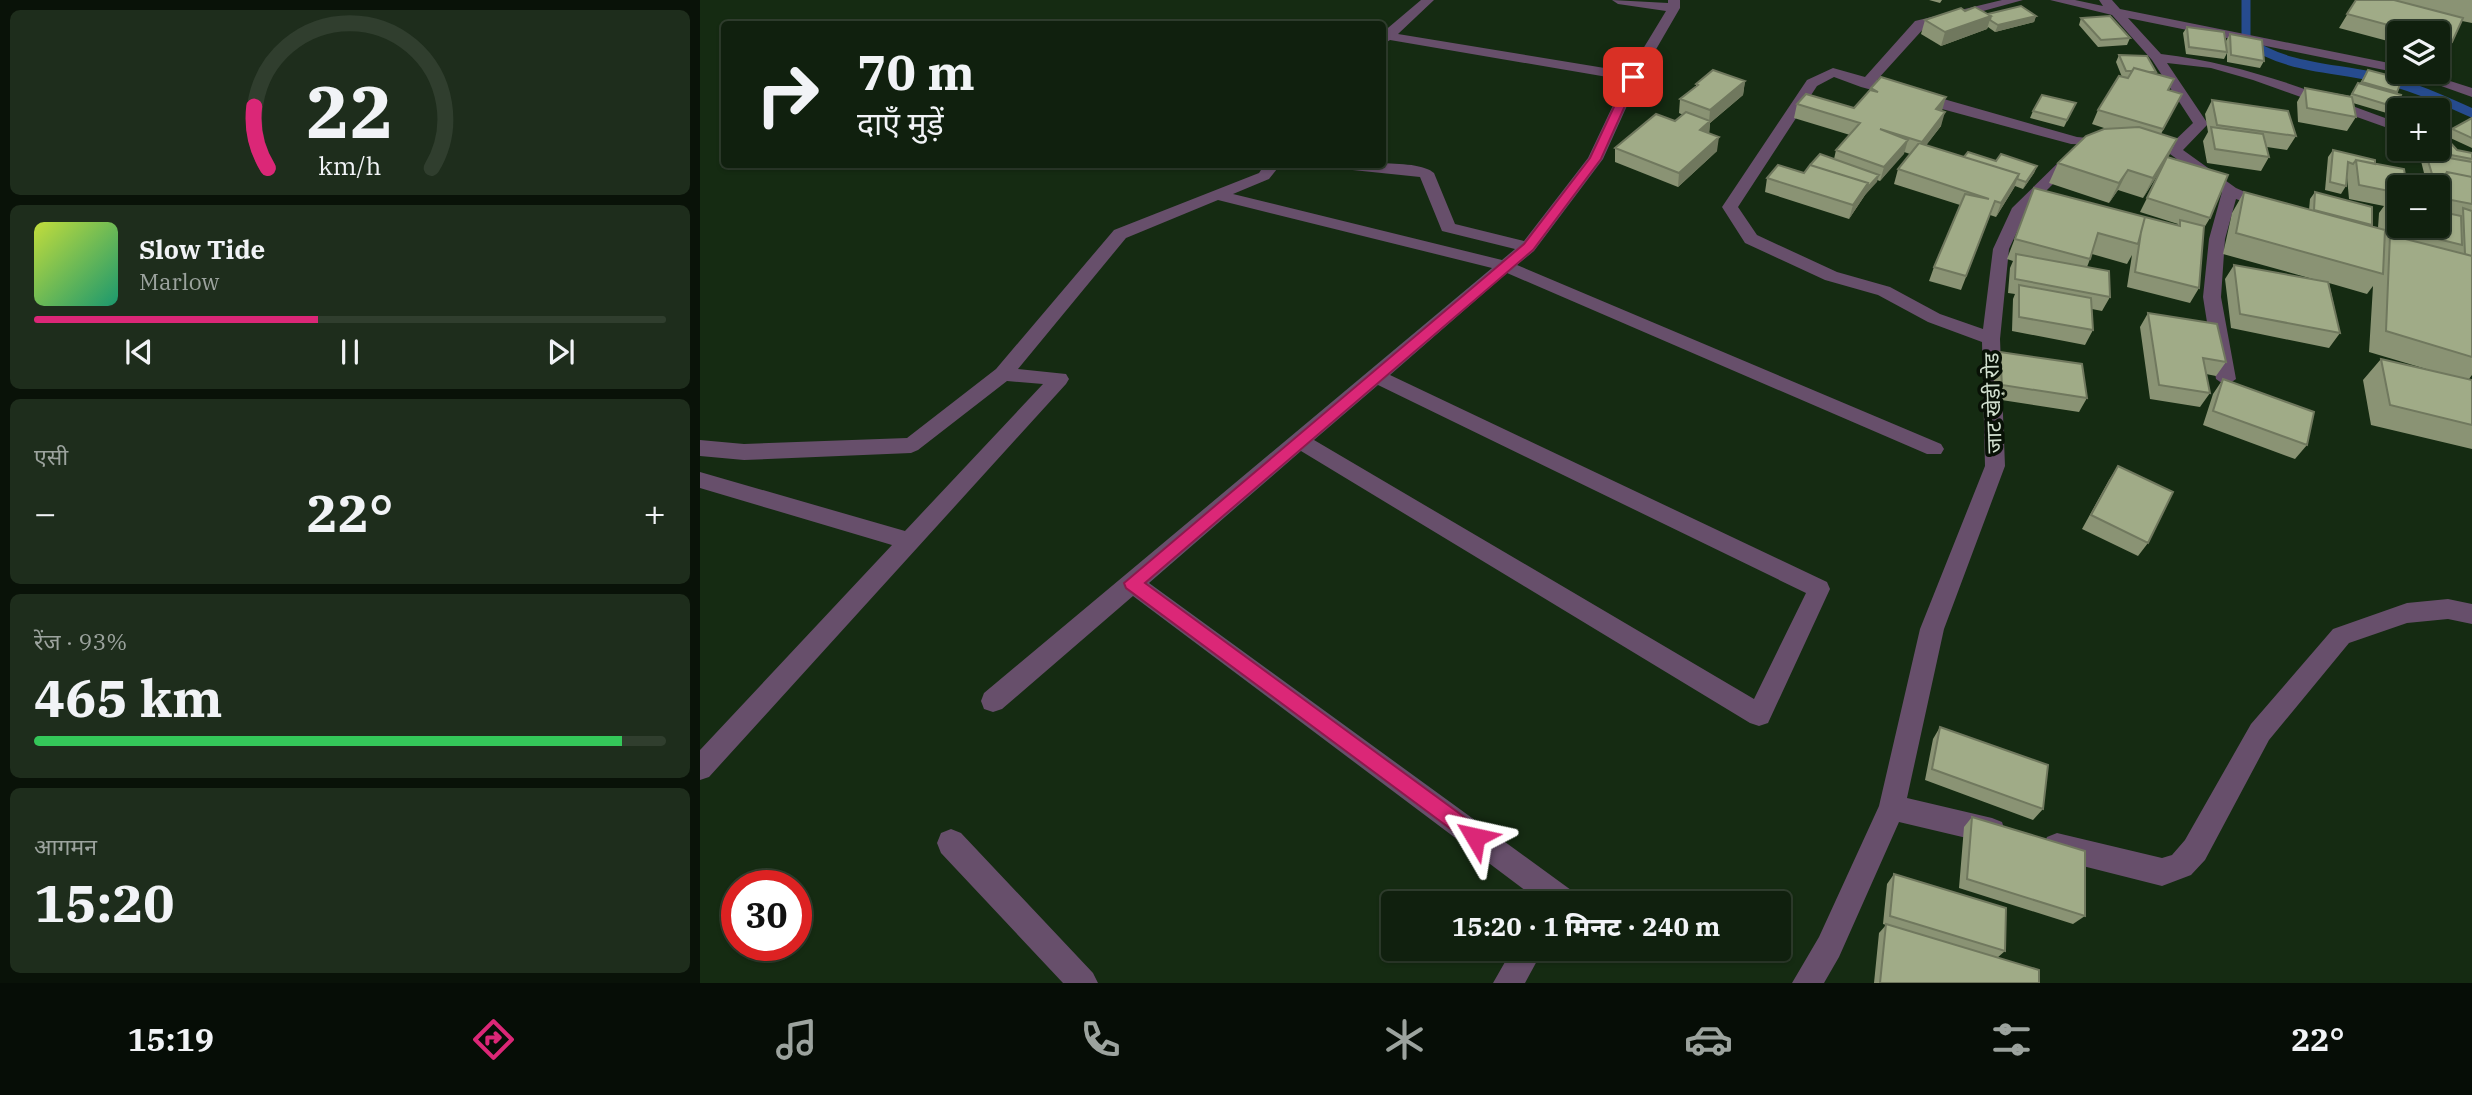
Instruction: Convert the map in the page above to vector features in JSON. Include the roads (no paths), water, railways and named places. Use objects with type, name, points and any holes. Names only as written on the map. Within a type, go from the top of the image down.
[{"type":"street","points":[[1386,37],[1428,0]]},
{"type":"street","points":[[993,701],[1528,247],[1595,159],[1633,77],[1674,4],[1618,0]]},
{"type":"street","points":[[1866,83],[1920,24],[2017,0]]},
{"type":"street","points":[[2056,0],[2109,5],[2216,31],[2387,66]]},
{"type":"street","points":[[2109,5],[2157,58],[2201,124],[2174,150]]},
{"type":"street","points":[[1386,38],[1633,77]]},
{"type":"street","points":[[2157,58],[2212,64],[2258,77],[2387,124]]},
{"type":"street","points":[[1991,338],[1934,317],[1884,291],[1831,276],[1751,239],[1730,207],[1812,83],[1833,72],[2076,141],[2174,150],[2230,191],[2280,210]]},
{"type":"street","points":[[2445,84],[2472,93]]},
{"type":"street","name":"जाट खेड़ी रोड","points":[[1807,983],[1829,947],[1892,807],[1932,629],[1995,466],[1991,338],[2001,249],[2020,208],[2067,160],[2095,142]]},
{"type":"street","points":[[700,448],[744,452],[911,445],[1003,374],[1120,234],[1264,176],[1271,168]]},
{"type":"street","points":[[1380,168],[1426,173],[1448,227],[1528,247]]},
{"type":"street","points":[[2226,379],[2212,297],[2217,239],[2230,191]]},
{"type":"street","points":[[1217,195],[1506,267],[1934,449]]},
{"type":"street","points":[[701,765],[1059,379],[1003,374]]},
{"type":"street","points":[[1300,441],[1759,715],[1819,589],[1376,376]]},
{"type":"street","points":[[700,480],[910,541]]},
{"type":"street","points":[[1132,583],[1549,891]]},
{"type":"street","points":[[1892,807],[2162,872],[2181,866],[2195,850],[2260,732],[2341,636],[2407,613],[2448,609],[2472,614]]},
{"type":"street","points":[[951,843],[1083,983]]},
{"type":"street","points":[[1508,983],[1522,961]]},
{"type":"waterway","points":[[2246,0],[2246,40],[2260,49],[2305,65],[2396,83],[2472,113]]}]
